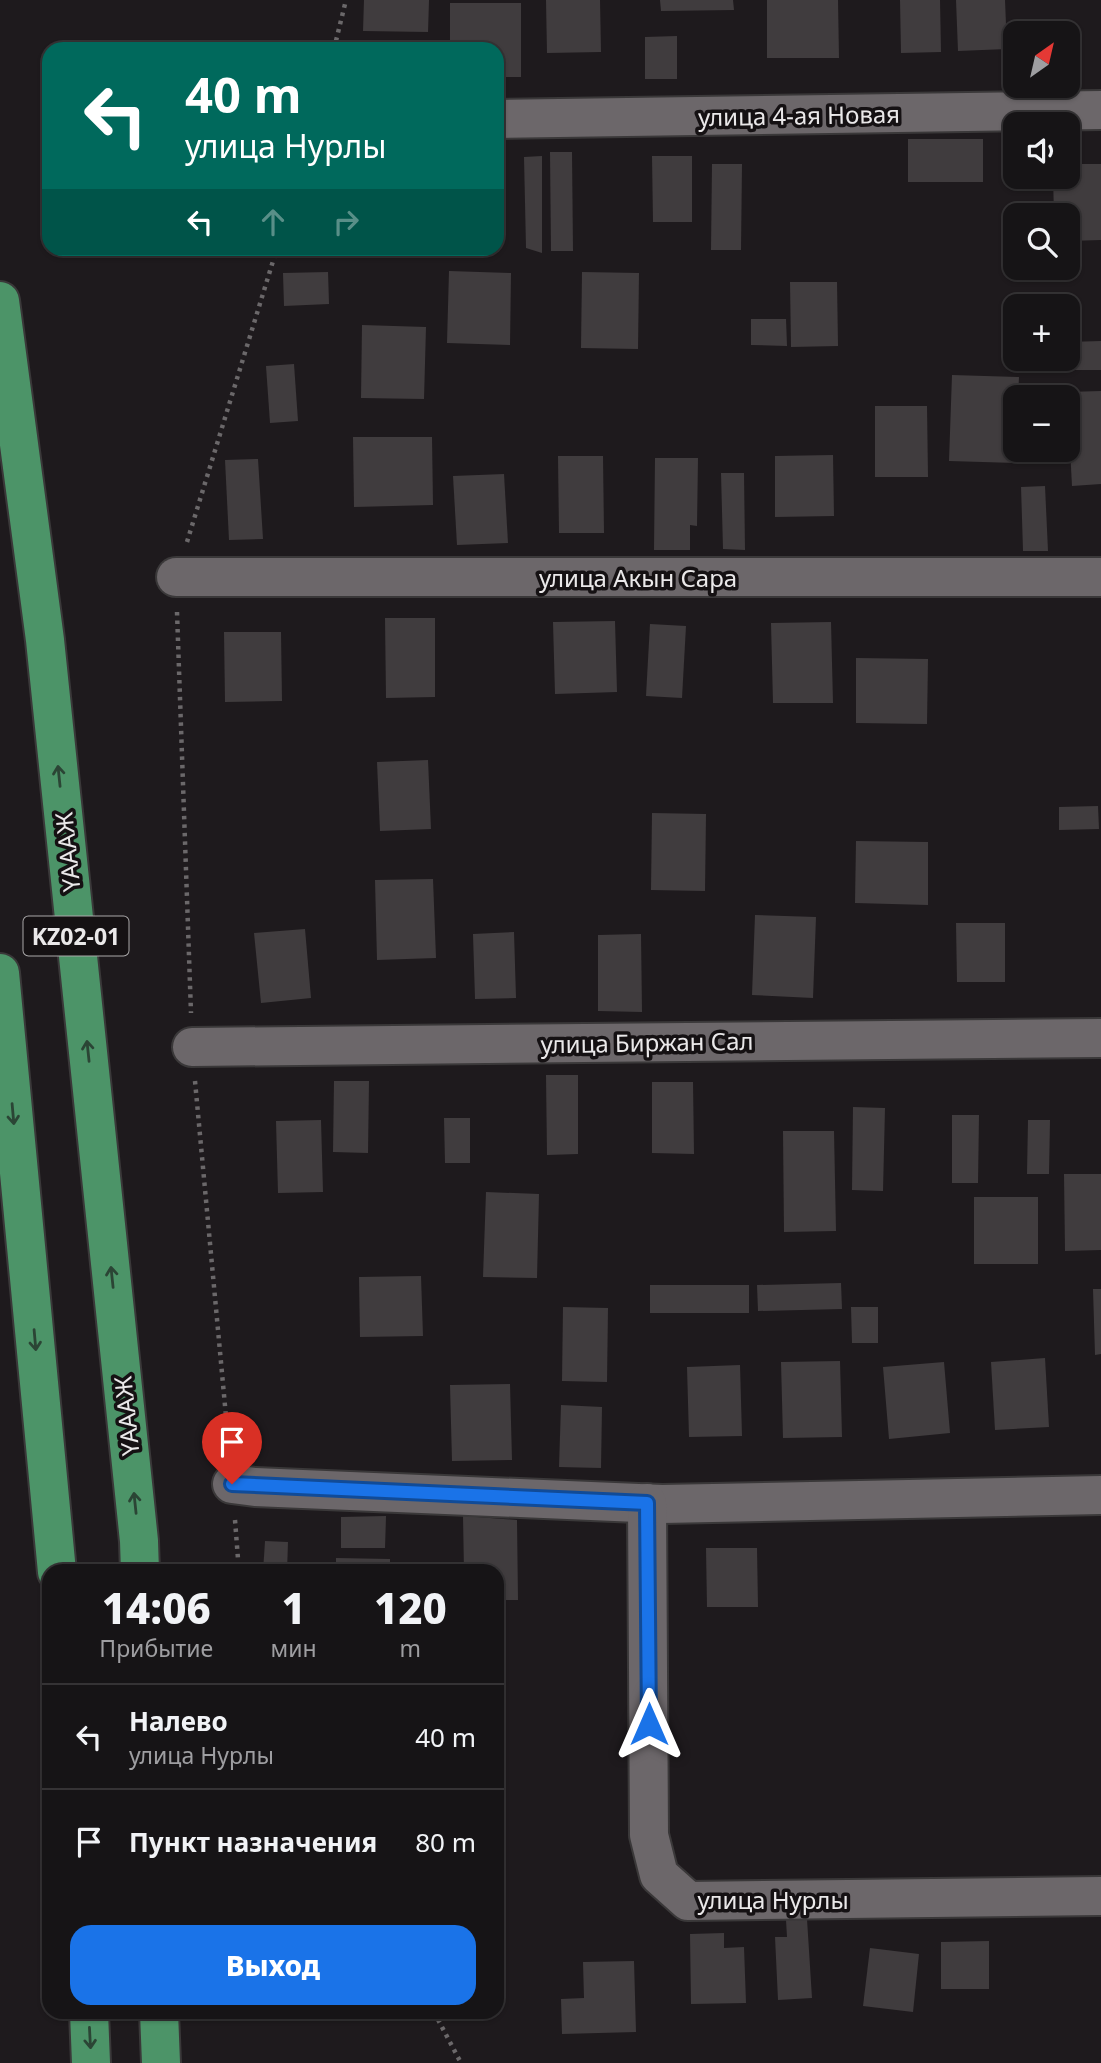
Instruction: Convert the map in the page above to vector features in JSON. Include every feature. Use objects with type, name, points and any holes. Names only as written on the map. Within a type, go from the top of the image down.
[{"type":"highway","name":"ҮАААЖ","points":[[0,301],[46,654],[140,1564]]},
{"type":"highway","name":"KZ02-01","points":[[0,973],[56,1564]]},
{"type":"highway","points":[[89,2019],[91,2063]]},
{"type":"highway","points":[[159,2019],[161,2063]]},
{"type":"street","name":"улица 4-ая Новая","points":[[504,119],[1101,110]]},
{"type":"street","name":"улица Акын Сара","points":[[176,577],[1101,577]]},
{"type":"street","name":"улица Биржан Сал","points":[[192,1047],[1101,1038]]},
{"type":"street","points":[[232,1484],[647,1503],[1101,1496]]},
{"type":"street","name":"улица Нурлы","points":[[647,1503],[649,1835],[659,1875],[688,1901],[1101,1896]]},
{"type":"path","points":[[336,42],[346,0]]},
{"type":"path","points":[[238,1564],[192,1047],[176,577],[276,256]]},
{"type":"path","points":[[438,2019],[461,2063]]},
{"type":"building","points":[[364,0],[429,0],[428,32],[363,31]]},
{"type":"building","points":[[546,0],[600,0],[601,52],[547,53]]},
{"type":"building","points":[[660,0],[733,0],[734,10],[661,11]]},
{"type":"building","points":[[767,0],[838,0],[839,58],[767,58]]},
{"type":"building","points":[[900,0],[940,0],[941,52],[901,53]]},
{"type":"building","points":[[956,0],[1005,0],[1003,49],[958,51]]},
{"type":"building","points":[[450,3],[521,3],[521,77],[504,77],[504,42],[450,42]]},
{"type":"building","points":[[677,36],[677,79],[645,79],[645,37]]},
{"type":"building","points":[[908,139],[983,139],[983,182],[908,182]]},
{"type":"building","points":[[550,152],[572,152],[573,251],[551,251]]},
{"type":"building","points":[[542,156],[542,253],[526,248],[524,157]]},
{"type":"building","points":[[652,156],[692,156],[692,222],[653,222]]},
{"type":"building","points":[[712,164],[742,164],[741,250],[711,250]]},
{"type":"building","points":[[1080,164],[1101,164],[1101,240],[1080,241],[1080,203],[1054,203],[1053,189],[1080,189]]},
{"type":"building","points":[[449,271],[511,273],[510,345],[447,343]]},
{"type":"building","points":[[328,272],[329,304],[284,306],[283,273]]},
{"type":"building","points":[[582,272],[639,273],[638,349],[581,348]]},
{"type":"building","points":[[790,282],[837,282],[838,346],[791,347]]},
{"type":"building","points":[[751,319],[786,319],[787,346],[751,345]]},
{"type":"building","points":[[362,325],[426,327],[424,399],[361,398]]},
{"type":"building","points":[[1101,341],[1101,370],[1080,370],[1080,342]]},
{"type":"building","points":[[294,364],[298,421],[270,423],[266,366]]},
{"type":"building","points":[[952,375],[1019,377],[1019,385],[1003,385],[1003,462],[1016,463],[949,461]]},
{"type":"building","points":[[1101,391],[1101,484],[1072,486],[1071,462],[1080,462],[1080,392]]},
{"type":"building","points":[[875,406],[927,406],[928,477],[875,477]]},
{"type":"building","points":[[353,437],[432,437],[433,505],[354,507]]},
{"type":"building","points":[[833,455],[834,516],[775,517],[775,456]]},
{"type":"building","points":[[558,456],[603,456],[604,533],[559,533]]},
{"type":"building","points":[[655,458],[698,458],[697,526],[690,525],[690,550],[654,550]]},
{"type":"building","points":[[258,459],[263,539],[229,540],[225,460]]},
{"type":"building","points":[[721,473],[744,473],[745,550],[723,549]]},
{"type":"building","points":[[504,474],[508,543],[457,545],[453,476]]},
{"type":"building","points":[[1045,486],[1048,551],[1023,551],[1021,487]]},
{"type":"building","points":[[385,618],[435,618],[435,697],[386,698]]},
{"type":"building","points":[[615,621],[617,692],[555,694],[553,622]]},
{"type":"building","points":[[831,622],[833,703],[773,703],[771,623]]},
{"type":"building","points":[[650,624],[686,626],[682,698],[646,696]]},
{"type":"building","points":[[224,632],[281,632],[282,701],[225,702]]},
{"type":"building","points":[[856,658],[928,659],[927,724],[856,723]]},
{"type":"building","points":[[428,760],[431,829],[380,831],[377,762]]},
{"type":"building","points":[[1098,806],[1099,829],[1059,830],[1059,807]]},
{"type":"building","points":[[652,813],[706,814],[705,891],[651,890]]},
{"type":"building","points":[[856,841],[928,842],[928,905],[855,903]]},
{"type":"building","points":[[433,879],[436,958],[377,960],[375,880]]},
{"type":"building","points":[[755,915],[816,917],[813,998],[752,995]]},
{"type":"building","points":[[956,923],[1005,923],[1005,982],[957,982]]},
{"type":"building","points":[[305,929],[311,998],[261,1003],[254,933]]},
{"type":"building","points":[[514,932],[516,998],[475,999],[473,934]]},
{"type":"building","points":[[641,934],[642,1012],[598,1011],[598,935]]},
{"type":"building","points":[[546,1075],[578,1075],[578,1154],[547,1155]]},
{"type":"building","points":[[334,1081],[369,1081],[368,1153],[333,1152]]},
{"type":"building","points":[[652,1082],[693,1082],[694,1154],[652,1153]]},
{"type":"building","points":[[853,1107],[885,1108],[883,1191],[852,1190]]},
{"type":"building","points":[[952,1115],[979,1115],[978,1183],[952,1183]]},
{"type":"building","points":[[444,1118],[470,1118],[470,1163],[445,1163]]},
{"type":"building","points":[[321,1120],[323,1192],[278,1193],[276,1121]]},
{"type":"building","points":[[1028,1120],[1050,1120],[1049,1174],[1027,1174]]},
{"type":"building","points":[[783,1131],[834,1131],[836,1231],[784,1232]]},
{"type":"building","points":[[1064,1174],[1101,1174],[1101,1250],[1065,1251]]},
{"type":"building","points":[[486,1192],[539,1194],[537,1278],[483,1277]]},
{"type":"building","points":[[974,1197],[1038,1197],[1038,1264],[974,1264]]},
{"type":"building","points":[[421,1276],[423,1336],[360,1337],[359,1277]]},
{"type":"building","points":[[841,1283],[842,1309],[758,1311],[757,1285]]},
{"type":"building","points":[[650,1285],[749,1285],[749,1313],[650,1313]]},
{"type":"building","points":[[1093,1289],[1101,1289],[1101,1354],[1095,1355]]},
{"type":"building","points":[[563,1307],[608,1308],[607,1382],[562,1381]]},
{"type":"building","points":[[851,1307],[878,1307],[878,1343],[852,1343]]},
{"type":"building","points":[[1045,1358],[1049,1427],[995,1430],[991,1362]]},
{"type":"building","points":[[840,1361],[842,1437],[783,1438],[781,1362]]},
{"type":"building","points":[[944,1362],[950,1433],[889,1439],[883,1367]]},
{"type":"building","points":[[740,1365],[742,1436],[689,1437],[687,1367]]},
{"type":"building","points":[[510,1384],[512,1460],[452,1461],[450,1385]]},
{"type":"building","points":[[561,1405],[602,1407],[601,1468],[559,1467]]},
{"type":"building","points":[[386,1516],[385,1548],[341,1548],[341,1517]]},
{"type":"building","points":[[463,1516],[517,1520],[518,1600],[504,1600],[504,1564],[464,1564]]},
{"type":"building","points":[[265,1541],[288,1542],[287,1564],[264,1564]]},
{"type":"building","points":[[706,1548],[757,1548],[758,1607],[707,1607]]},
{"type":"building","points":[[336,1558],[390,1559],[390,1564],[336,1564]]},
{"type":"building","points":[[807,1919],[812,1998],[778,2000],[775,1937],[787,1937],[786,1920]]},
{"type":"building","points":[[724,1933],[724,1948],[744,1947],[746,2003],[691,2004],[690,1934]]},
{"type":"building","points":[[989,1941],[989,1989],[941,1989],[941,1942]]},
{"type":"building","points":[[870,1948],[919,1954],[913,2012],[863,2006]]},
{"type":"building","points":[[634,1961],[636,2032],[562,2034],[561,1999],[584,1998],[583,1962]]},
{"type":"route","points":[[232,1484],[647,1503],[649,1724]]}]
